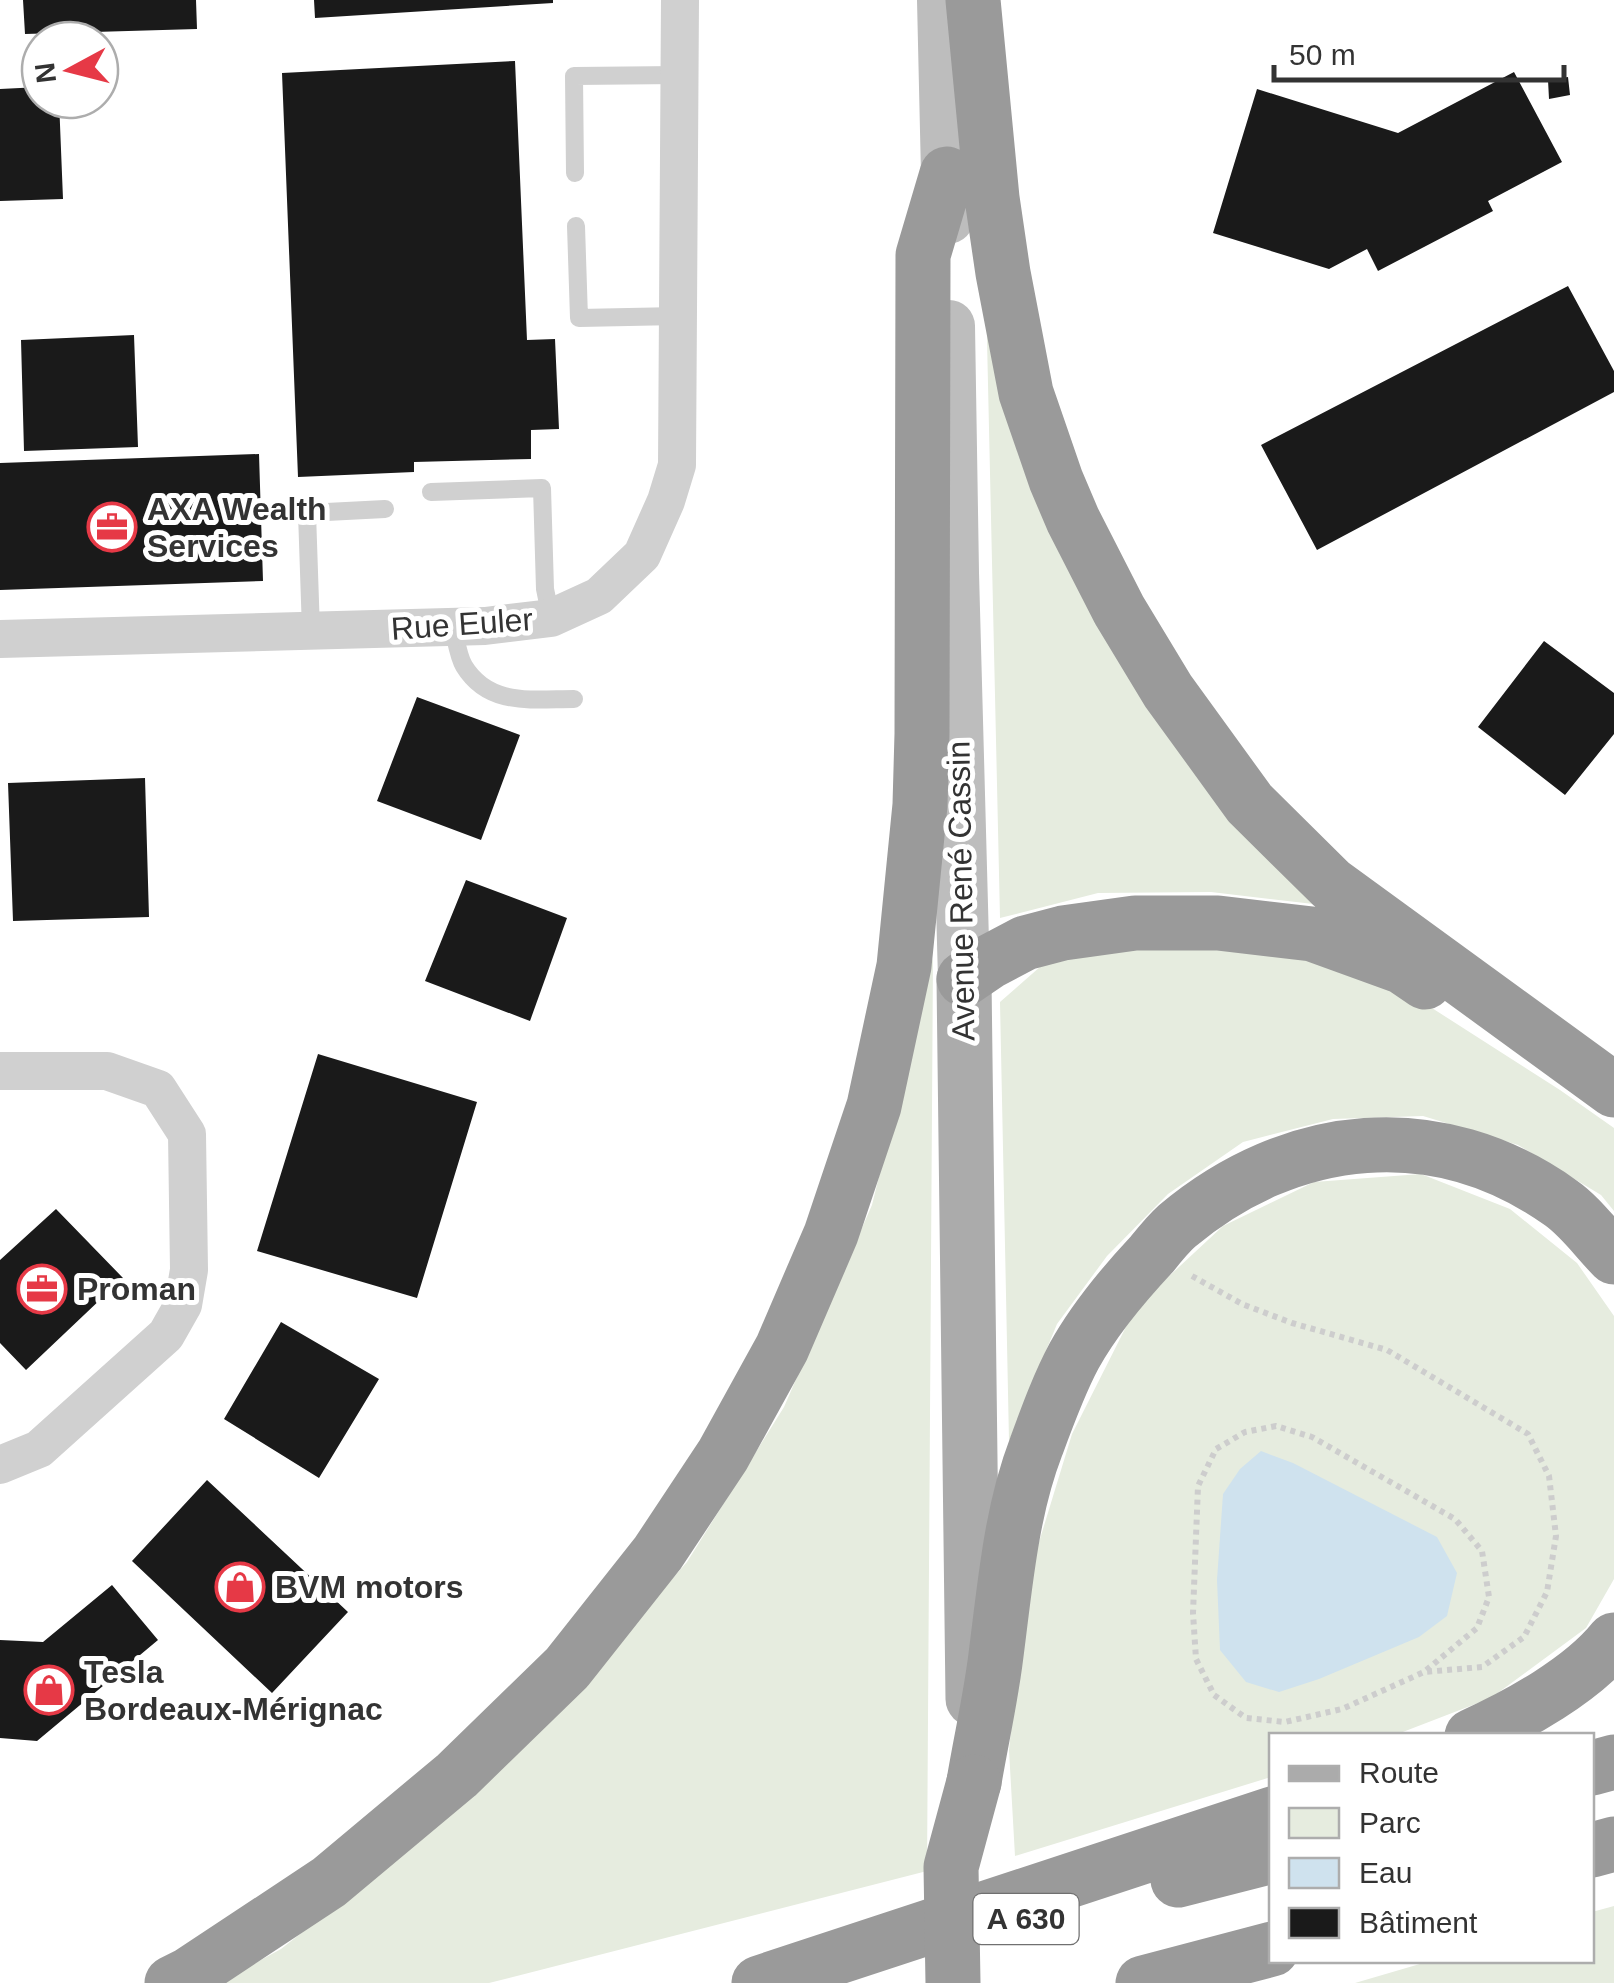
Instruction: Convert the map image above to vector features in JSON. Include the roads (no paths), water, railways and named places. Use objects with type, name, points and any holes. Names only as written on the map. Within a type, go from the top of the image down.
[{"type":"highway","points":[[974,0],[992,198],[1026,393],[1073,520],[1119,610],[1168,691],[1250,804],[1331,884],[1614,1090]]},
{"type":"highway","points":[[172,1983],[329,1882],[456,1776],[567,1668],[658,1554],[723,1455],[782,1348],[831,1234],[874,1106],[904,966],[920,805],[922,734],[923,255],[947,174]]},
{"type":"highway","points":[[964,979],[1026,943],[1063,932],[1134,923],[1218,923],[1312,934],[1404,968],[1614,1118]]},
{"type":"highway","points":[[953,1983],[951,1867],[974,1782],[1017,1511],[1034,1450],[1074,1356],[1120,1288],[1175,1227],[1233,1185],[1290,1160],[1356,1144],[1408,1145],[1460,1153],[1516,1176],[1564,1205],[1614,1257]]},
{"type":"highway","points":[[1478,1733],[1548,1696],[1614,1640]]},
{"type":"highway","points":[[760,1983],[1269,1815]]},
{"type":"highway","name":"A 630","points":[[780,1983],[1269,1857]]},
{"type":"highway","points":[[1151,1982],[1269,1950]]},
{"type":"main road","name":"Avenue René Cassin","points":[[943,0],[964,979],[974,1782]]},
{"type":"street","name":"Rue Euler","points":[[0,640],[485,626],[550,618],[598,596],[642,555],[677,464],[680,0]]},
{"type":"street","points":[[0,1071],[106,1071],[158,1089],[187,1134],[189,1270],[183,1305],[166,1336],[39,1450],[0,1466]]},
{"type":"lane","points":[[574,173],[574,76],[679,74]]},
{"type":"lane","points":[[576,226],[579,318],[678,316]]},
{"type":"lane","points":[[431,492],[542,488],[545,589],[550,618]]},
{"type":"lane","points":[[311,631],[307,513],[385,509]]},
{"type":"lane","points":[[453,627],[463,664],[483,688],[511,700],[574,699]]},
{"type":"water","points":[[1261,1451],[1293,1463],[1437,1537],[1457,1573],[1447,1616],[1419,1637],[1319,1679],[1279,1692],[1246,1682],[1220,1650],[1217,1580],[1223,1494],[1240,1469]]},
{"type":"place","name":"AXA Wealth Services","points":[[112,527]]},
{"type":"place","name":"Proman","points":[[42,1289]]},
{"type":"place","name":"BVM motors","points":[[240,1587]]},
{"type":"place","name":"Tesla Bordeaux-Mérignac","points":[[49,1690]]}]
